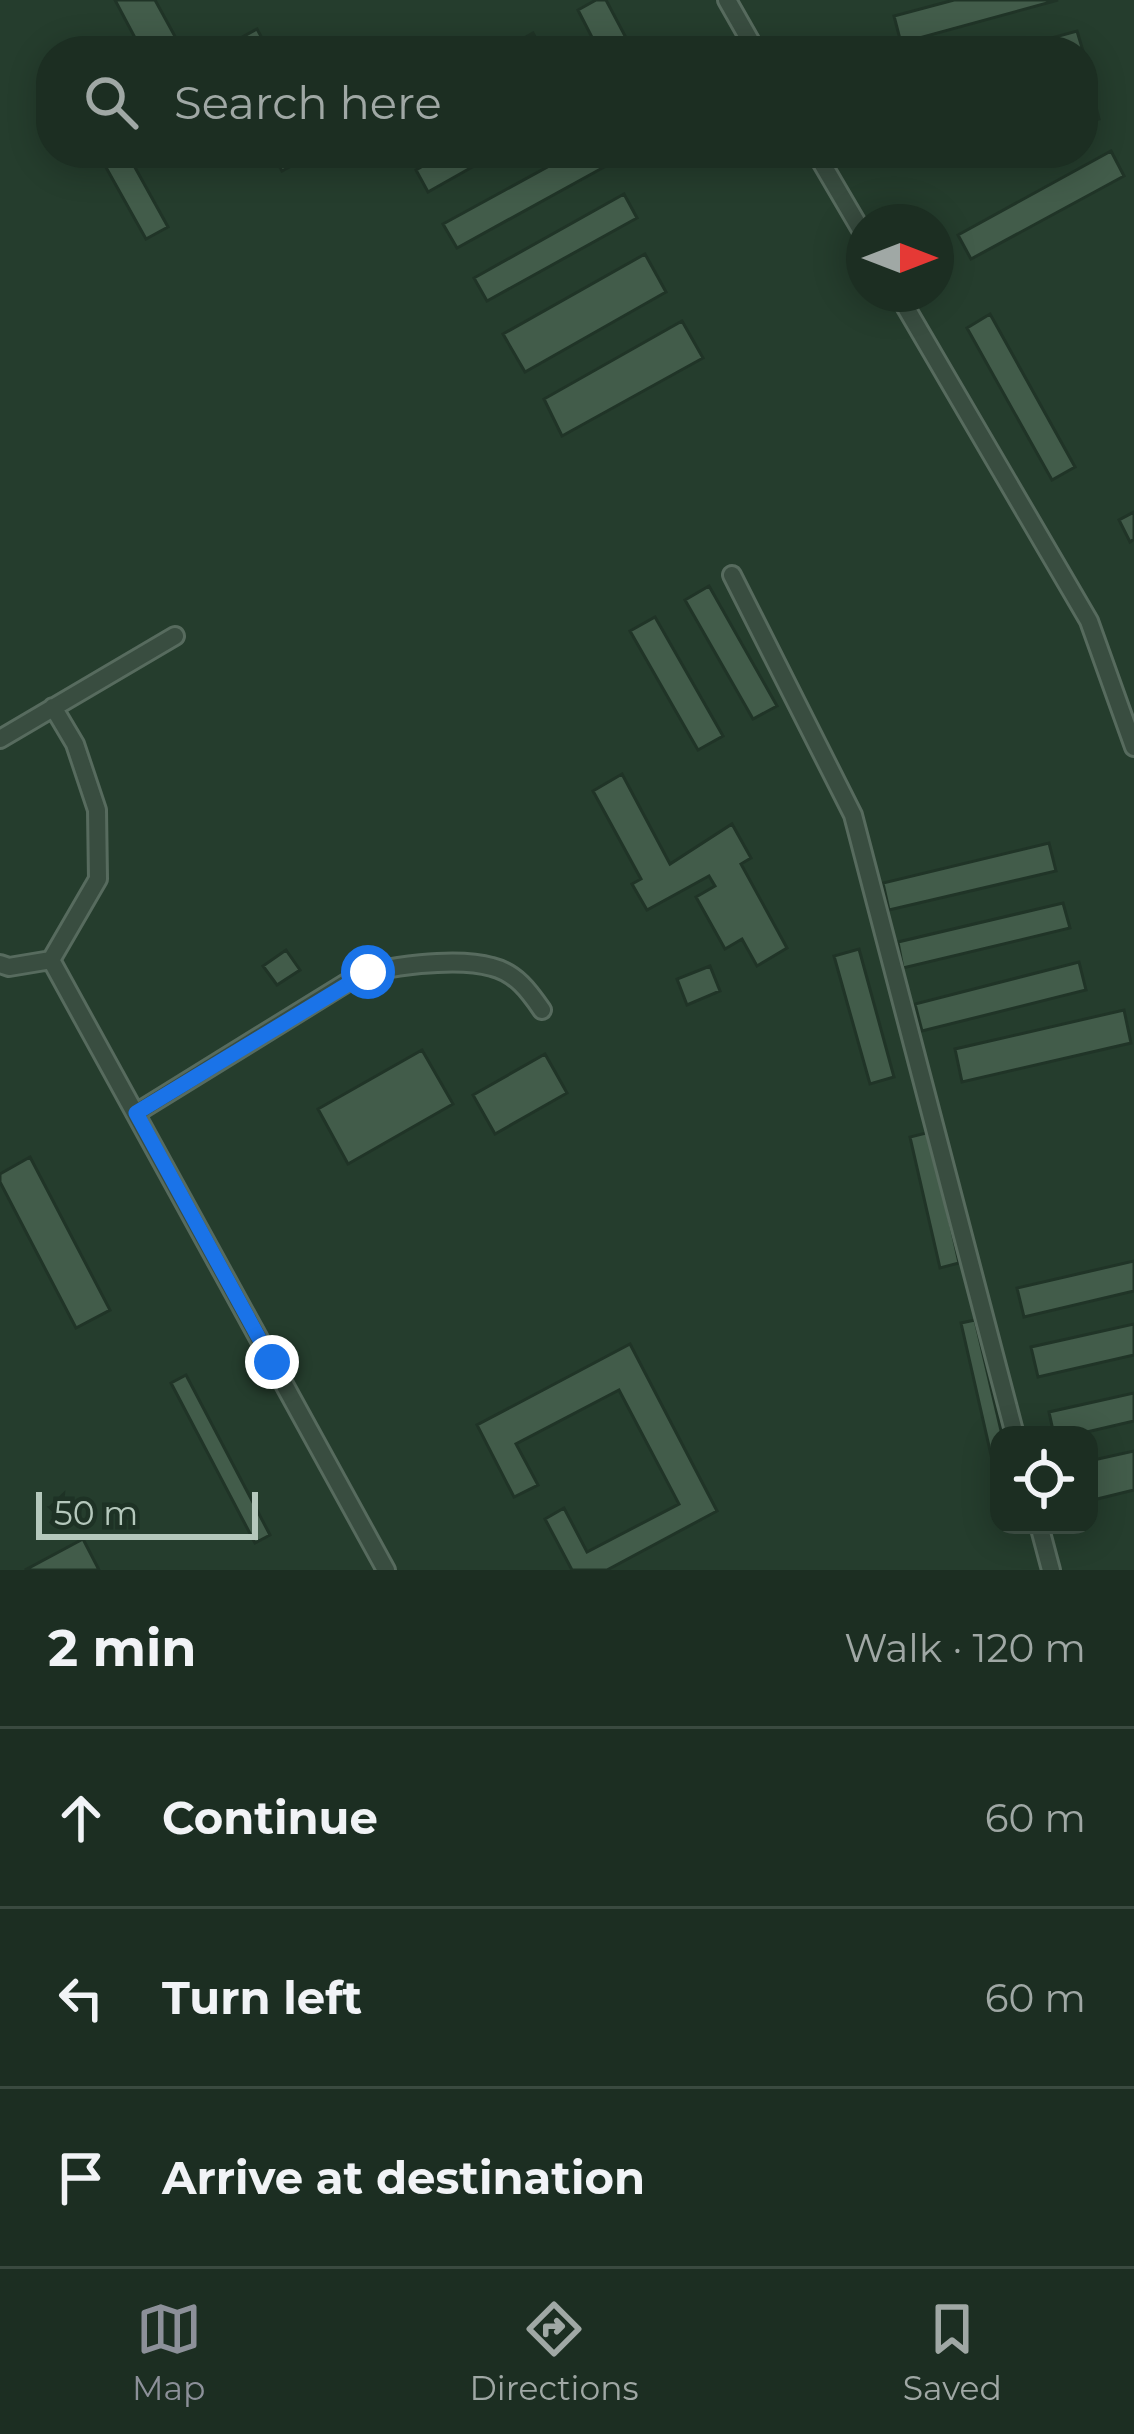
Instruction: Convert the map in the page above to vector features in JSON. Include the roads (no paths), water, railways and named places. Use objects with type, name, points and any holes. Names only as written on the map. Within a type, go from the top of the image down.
[{"type":"lane","points":[[727,0],[748,36]]},
{"type":"lane","points":[[825,168],[846,204]]},
{"type":"lane","points":[[909,312],[1089,621],[1134,747]]},
{"type":"lane","points":[[732,575],[853,815],[1013,1426]]},
{"type":"lane","points":[[0,739],[175,636]]},
{"type":"lane","points":[[51,960],[98,879],[97,810],[75,744],[53,707]]},
{"type":"lane","points":[[0,964],[9,967],[51,960]]},
{"type":"lane","points":[[51,960],[386,1570]]},
{"type":"lane","points":[[136,1113],[351,980],[384,967],[491,966],[525,986],[542,1010]]},
{"type":"lane","points":[[1041,1534],[1051,1570]]}]
